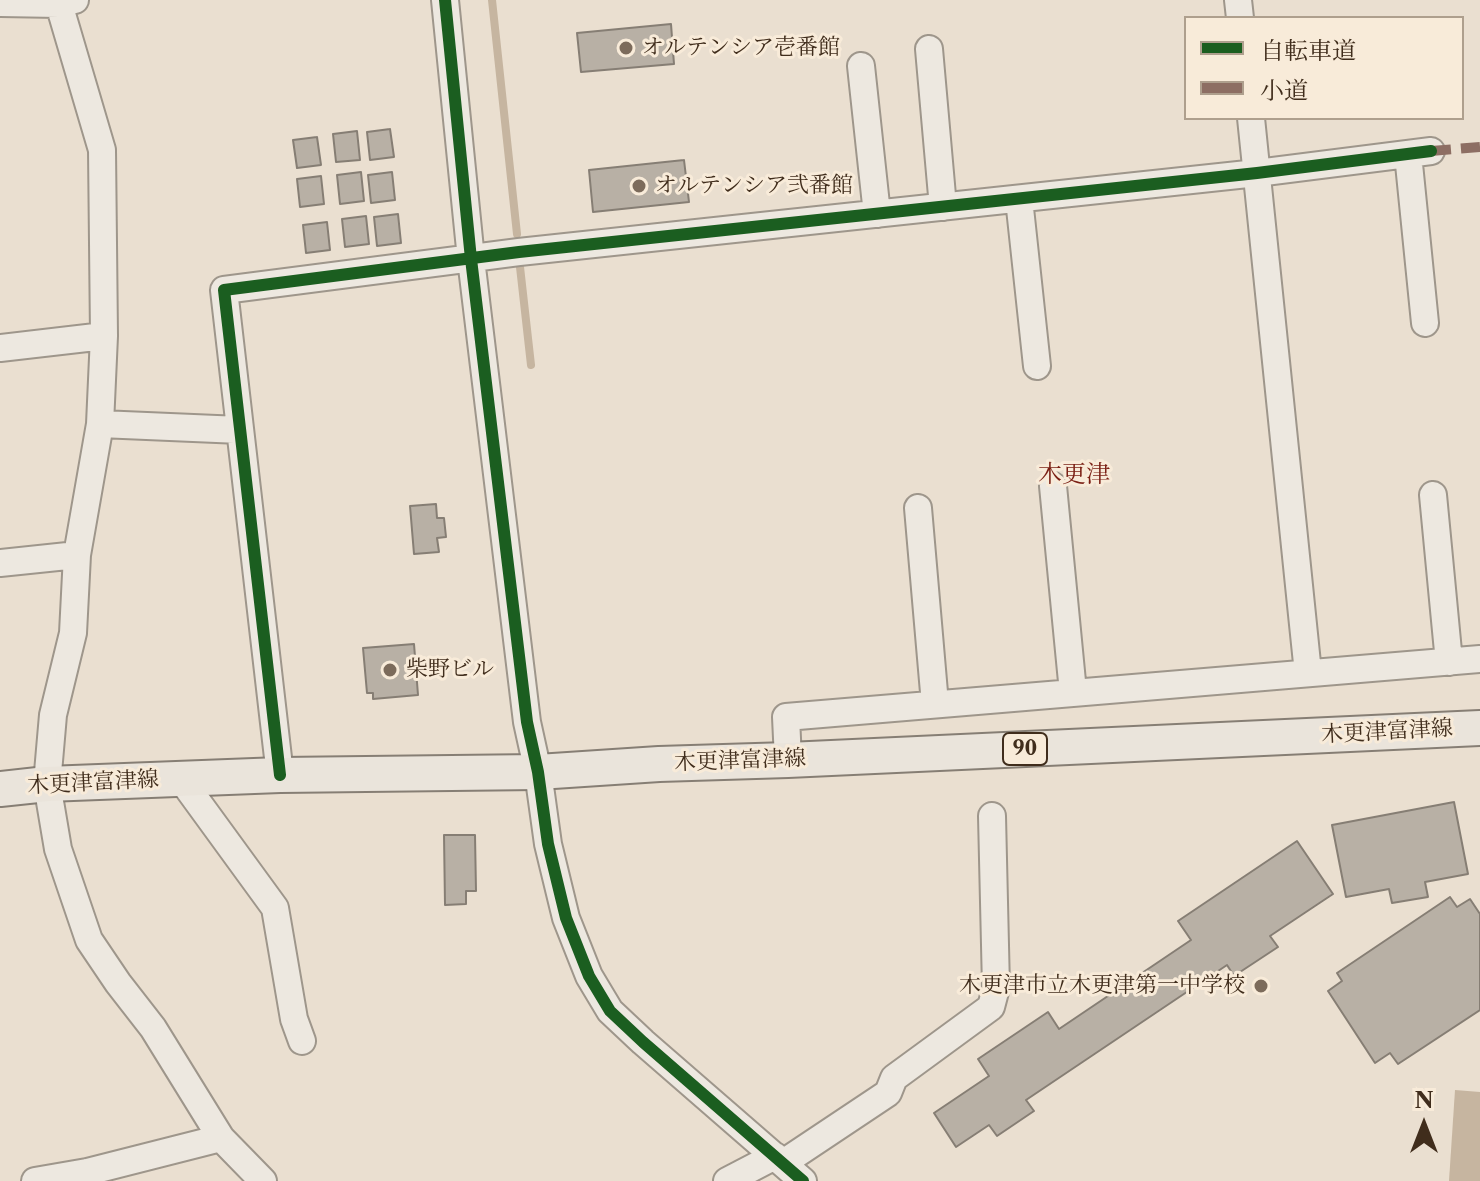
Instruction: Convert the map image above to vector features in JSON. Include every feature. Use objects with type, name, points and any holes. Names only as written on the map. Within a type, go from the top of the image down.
[{"type":"main road","name":"木更津富津線","points":[[0,789],[47,784],[280,775],[538,772],[1480,728]]},
{"type":"street","points":[[445,0],[471,259],[525,706],[548,844],[566,918],[589,976],[610,1011],[803,1181]]},
{"type":"street","points":[[0,3],[67,2],[102,150],[104,336],[100,424],[77,555],[73,633],[53,715],[47,784],[58,849],[89,940],[153,1028],[221,1138],[263,1181]]},
{"type":"street","points":[[929,49],[943,207]]},
{"type":"street","points":[[861,66],[877,214]]},
{"type":"street","points":[[1251,120],[1308,673]]},
{"type":"street","points":[[280,775],[224,290],[471,259],[1419,153],[1425,323]]},
{"type":"street","points":[[1019,199],[1037,366]]},
{"type":"street","points":[[0,348],[104,336]]},
{"type":"street","points":[[100,424],[240,430]]},
{"type":"street","points":[[1053,486],[1073,692]]},
{"type":"street","points":[[1433,495],[1449,662]]},
{"type":"street","points":[[918,508],[935,704]]},
{"type":"street","points":[[0,563],[77,555]]},
{"type":"street","points":[[788,760],[786,717],[1480,659]]},
{"type":"street","points":[[181,779],[275,908],[294,1019],[302,1041]]},
{"type":"street","points":[[727,1181],[779,1159],[888,1093],[894,1078],[991,1007],[996,988],[992,816]]},
{"type":"street","points":[[35,1181],[87,1172],[221,1138]]},
{"type":"shaded area","points":[[1455,1090],[1480,1092],[1480,1181],[1449,1181]]},
{"type":"building","name":"オルテンシア壱番館","points":[[671,24],[674,64],[581,72],[577,33]]},
{"type":"building","points":[[390,129],[394,157],[370,160],[367,132]]},
{"type":"building","points":[[357,131],[360,160],[336,162],[333,134]]},
{"type":"building","points":[[317,137],[321,165],[297,168],[293,140]]},
{"type":"building","name":"オルテンシア弐番館","points":[[684,160],[689,202],[593,212],[589,170]]},
{"type":"building","points":[[361,172],[364,201],[340,204],[337,175]]},
{"type":"building","points":[[392,172],[395,200],[371,203],[368,175]]},
{"type":"building","points":[[321,176],[324,204],[300,207],[297,179]]},
{"type":"building","points":[[398,214],[401,243],[377,246],[374,217]]},
{"type":"building","points":[[366,216],[369,244],[345,247],[342,219]]},
{"type":"building","points":[[327,222],[330,250],[306,253],[303,225]]},
{"type":"building","points":[[436,504],[437,518],[444,518],[446,537],[437,538],[439,552],[414,554],[410,506]]},
{"type":"building","name":"柴野ビル","points":[[414,644],[418,695],[373,699],[373,693],[367,693],[363,648]]},
{"type":"building","points":[[1454,802],[1468,874],[1425,882],[1428,897],[1392,903],[1389,889],[1346,897],[1332,825]]},
{"type":"building","points":[[444,835],[475,835],[476,891],[466,891],[466,904],[445,905]]},
{"type":"building","points":[[1297,841],[1333,894],[1270,936],[1278,947],[1234,976],[1227,965],[1026,1100],[1034,1111],[997,1136],[989,1125],[956,1147],[934,1113],[989,1076],[978,1059],[1048,1012],[1059,1029],[1191,940],[1178,921]]},
{"type":"building","points":[[1450,897],[1457,907],[1470,899],[1480,914],[1480,1010],[1398,1064],[1390,1053],[1375,1063],[1328,991],[1342,981],[1337,973]]},
{"type":"waterway","points":[[492,0],[517,234]]},
{"type":"waterway","points":[[520,267],[531,365]]},
{"type":"marked path","points":[[1431,151],[1480,147]]},
{"type":"cycle path","points":[[445,0],[471,259],[527,722],[548,844],[566,918],[589,976],[610,1011],[803,1181]]},
{"type":"cycle path","points":[[280,775],[224,290],[519,252],[1257,173],[1431,151]]},
{"type":"place","name":"オルテンシア壱番館","points":[[626,48]]},
{"type":"place","name":"オルテンシア弐番館","points":[[639,186]]},
{"type":"place","name":"柴野ビル","points":[[390,670]]},
{"type":"place","name":"木更津市立木更津第一中学校","points":[[1261,986]]},
{"type":"district","name":"木更津","points":[[1074,475]]}]
